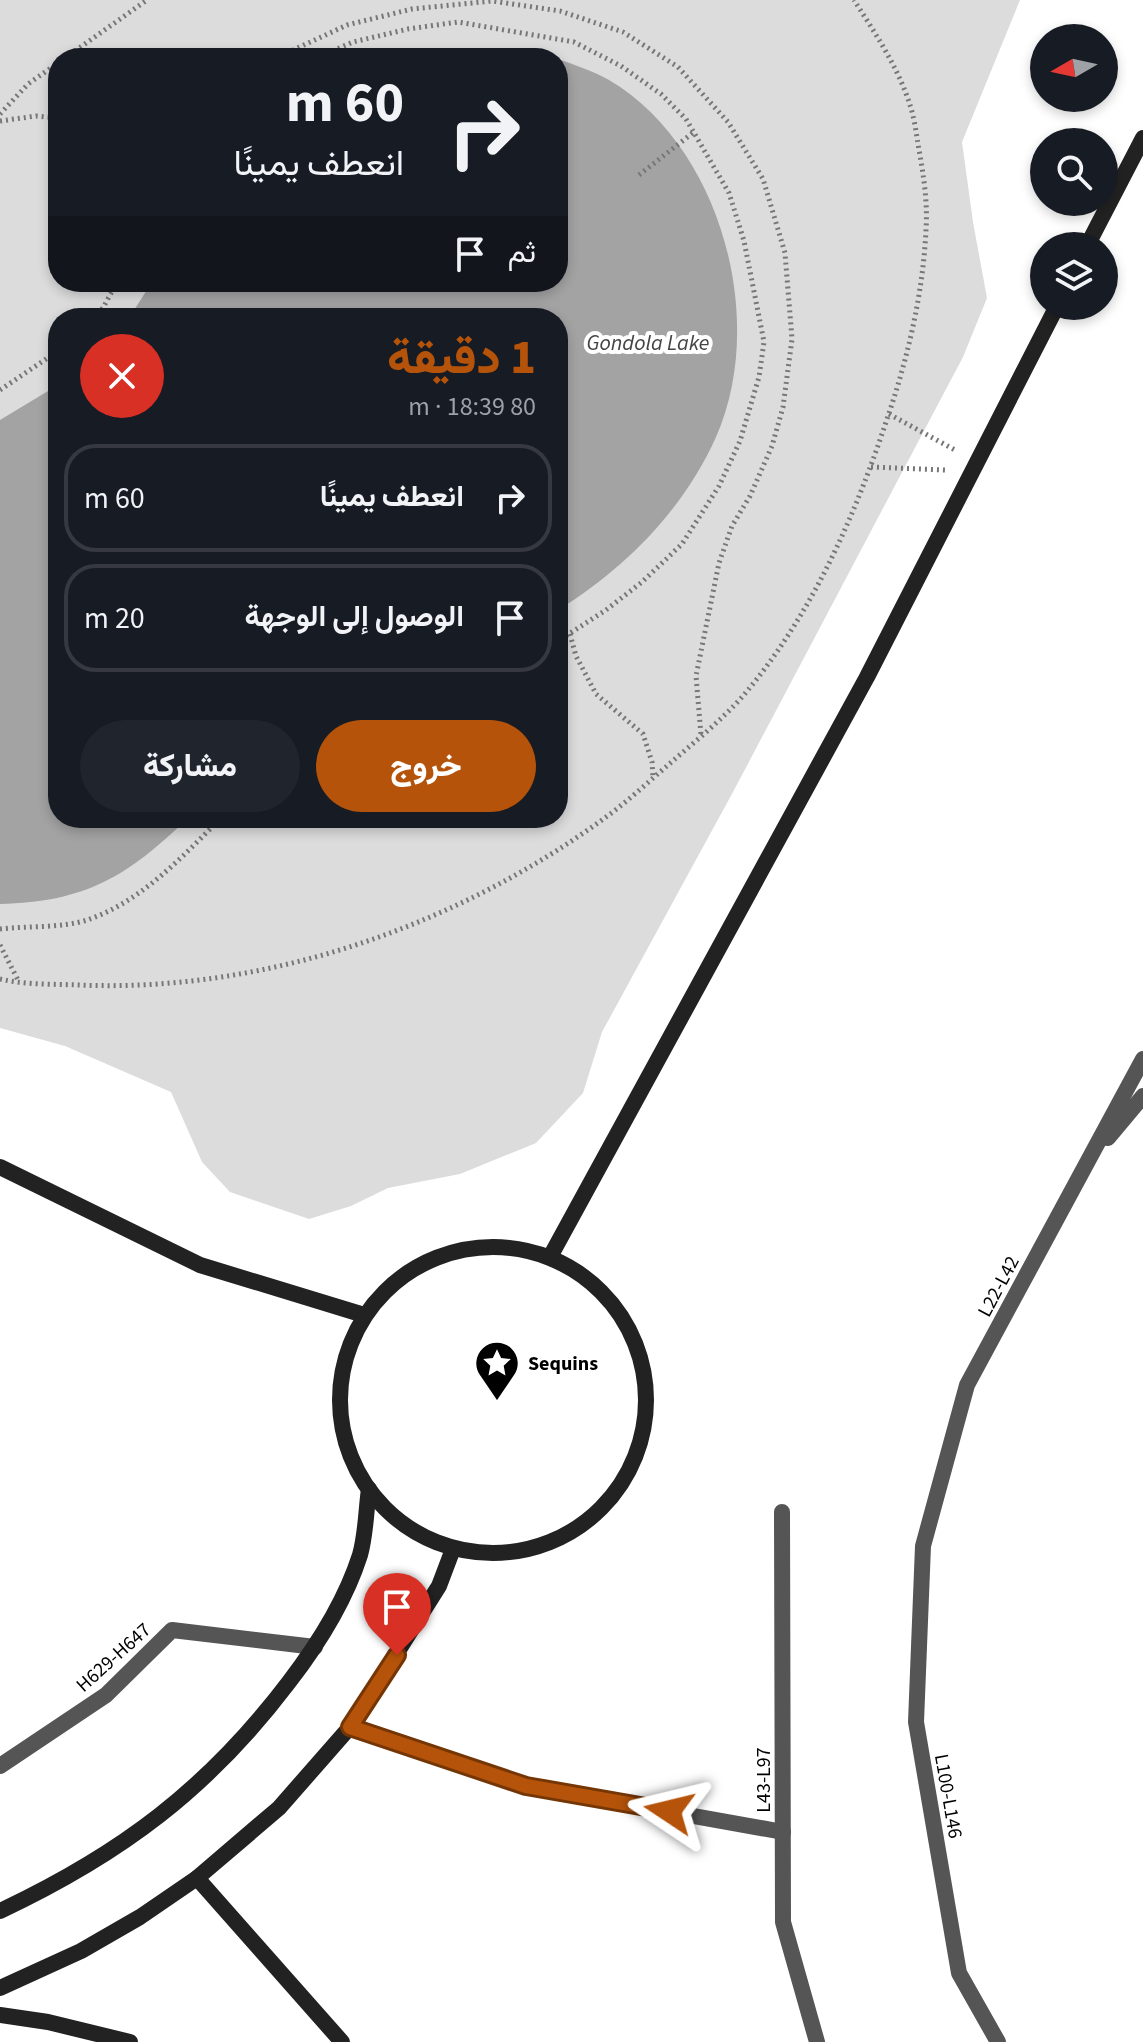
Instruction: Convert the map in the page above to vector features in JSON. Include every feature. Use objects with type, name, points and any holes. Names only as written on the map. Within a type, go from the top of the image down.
[{"type":"street","points":[[1094,232],[1143,138]]},
{"type":"street","points":[[550,1257],[867,677],[1050,320]]},
{"type":"street","name":"L22-L42","points":[[923,1546],[967,1385],[1143,1059]]},
{"type":"street","points":[[1086,1165],[1143,1096]]},
{"type":"street","points":[[0,1167],[200,1265],[364,1315]]},
{"type":"street","points":[[499,1246],[550,1257],[587,1278],[616,1308],[623,1320],[636,1345],[646,1386],[644,1429],[630,1468],[606,1503],[574,1530],[536,1548],[494,1554],[453,1549],[427,1539],[404,1525],[383,1508],[358,1474],[343,1435],[340,1394],[347,1353],[364,1315],[400,1277],[447,1253],[499,1246]]},
{"type":"street","points":[[0,1911],[68,1876],[142,1831],[234,1750],[315,1647],[346,1594],[361,1551],[369,1489]]},
{"type":"street","name":"L43-L97","points":[[782,1512],[783,1922],[817,2042]]},
{"type":"street","name":"L100-L146","points":[[923,1546],[916,1722],[959,1973],[998,2042]]},
{"type":"street","points":[[0,1988],[81,1951],[140,1917],[197,1878],[279,1808],[350,1727],[439,1586],[453,1549]]},
{"type":"street","name":"H629-H647","points":[[0,1766],[106,1695],[172,1630],[315,1647]]},
{"type":"street","points":[[350,1727],[526,1786],[783,1832]]},
{"type":"street","points":[[197,1878],[342,2042]]},
{"type":"street","points":[[0,2015],[48,2022],[130,2042]]},
{"type":"path","points":[[79,48],[147,0]]},
{"type":"path","points":[[0,979],[127,987],[209,979],[279,966],[372,940],[446,911],[516,874],[606,817],[746,693],[794,629],[817,588],[871,467],[903,373],[916,308],[926,230],[925,185],[911,105],[882,43],[854,0]]},
{"type":"path","points":[[298,48],[347,25],[412,9],[492,1],[546,9],[623,32],[678,67],[728,122],[763,179],[785,253],[792,339],[783,407],[772,446],[750,496],[732,526],[716,575],[696,676],[701,736]]},
{"type":"path","points":[[339,48],[408,29],[458,22],[574,42],[621,66],[661,94],[686,119],[729,193],[744,241],[764,342],[759,377],[740,441],[719,486],[682,544],[642,582],[570,634],[576,656],[596,694],[643,734],[652,762],[653,778]]},
{"type":"path","points":[[0,114],[28,84],[48,70]]},
{"type":"path","points":[[0,121],[48,117]]},
{"type":"path","points":[[639,175],[694,132]]},
{"type":"path","points":[[0,390],[48,358]]},
{"type":"path","points":[[889,414],[974,467]]},
{"type":"path","points":[[871,467],[974,467]]},
{"type":"path","points":[[0,929],[86,921],[119,906],[168,871],[211,828]]},
{"type":"path","points":[[0,945],[19,982]]},
{"type":"shaded area","points":[[0,0],[1020,0],[962,142],[987,298],[963,357],[602,1032],[583,1093],[536,1143],[460,1174],[388,1188],[351,1206],[309,1219],[230,1192],[202,1162],[171,1092],[65,1046],[0,1028]]},
{"type":"water","name":"Gondola Lake","points":[[568,63],[609,80],[648,109],[680,147],[706,191],[724,239],[735,290],[737,341],[731,391],[716,437],[687,489],[670,513],[629,556],[568,604],[568,308],[135,308],[146,292],[568,292]]},
{"type":"water","points":[[48,391],[48,828],[177,828],[145,856],[104,882],[57,898],[0,904],[0,420]]},
{"type":"place","name":"Sequins","points":[[497,1402]]},
{"type":"route","points":[[397,1655],[350,1727],[526,1786],[669,1811]]}]
